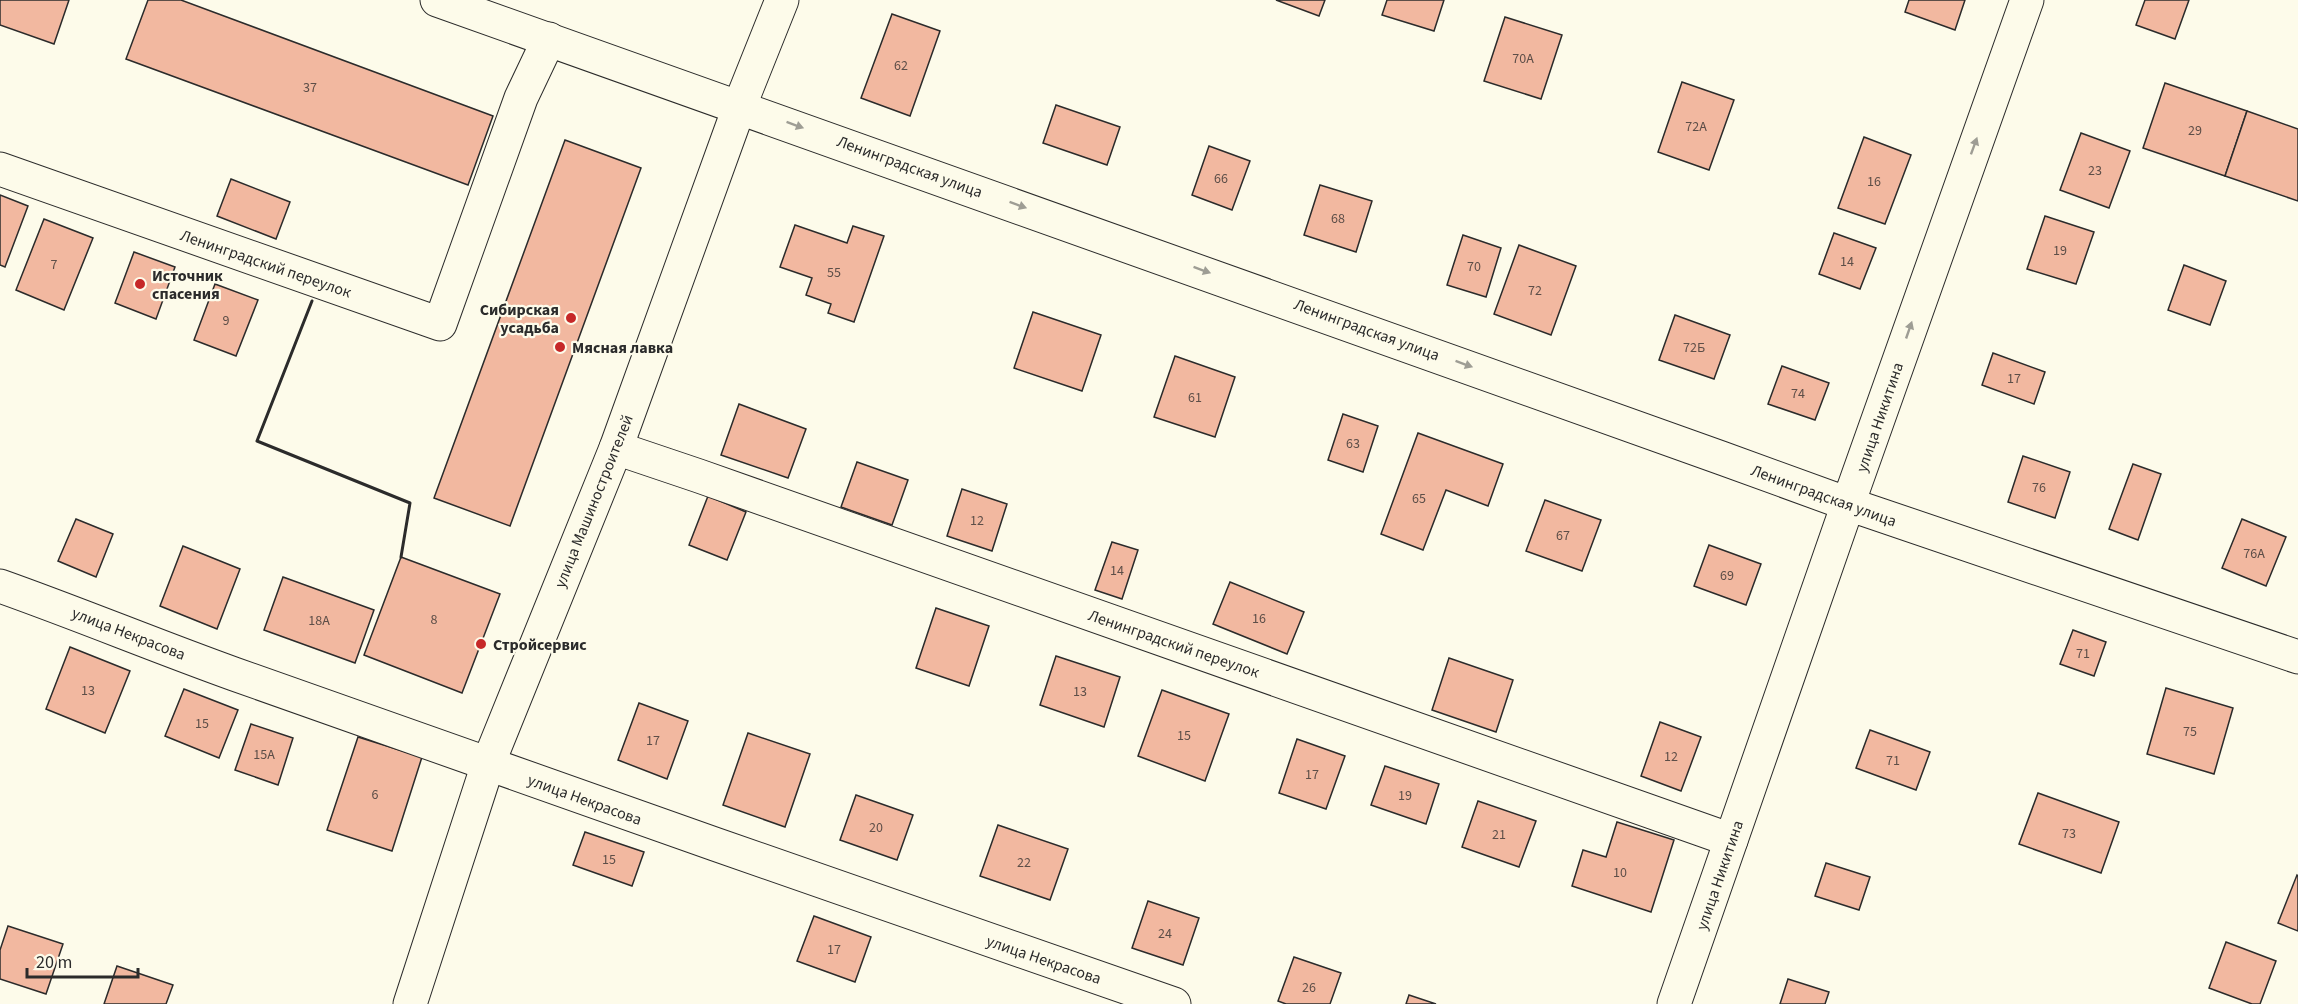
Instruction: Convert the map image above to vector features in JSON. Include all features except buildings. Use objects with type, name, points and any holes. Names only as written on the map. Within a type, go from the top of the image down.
[{"type":"street","name":"Ленинградская улица","points":[[437,0],[740,105],[1371,330],[1848,504],[2298,657]]},
{"type":"street","name":"улица Машиностроителей","points":[[410,1004],[488,764],[616,448],[740,105],[782,0]]},
{"type":"street","name":"улица Никитина","points":[[1674,1004],[2027,0]]},
{"type":"street","name":"Ленинградский переулок","points":[[0,169],[440,324],[521,98],[549,39]]},
{"type":"street","name":"Ленинградский переулок","points":[[616,448],[1731,840]]},
{"type":"street","name":"улица Некрасова","points":[[0,586],[229,672],[583,800],[1174,1004]]},
{"type":"wall","points":[[312,301],[257,441],[410,503],[401,557]]},
{"type":"place","name":"Источник спасения","points":[[140,284]]},
{"type":"place","name":"Сибирская усадьба","points":[[571,318]]},
{"type":"place","name":"Мясная лавка","points":[[560,347]]},
{"type":"place","name":"Стройсервис","points":[[481,644]]}]
